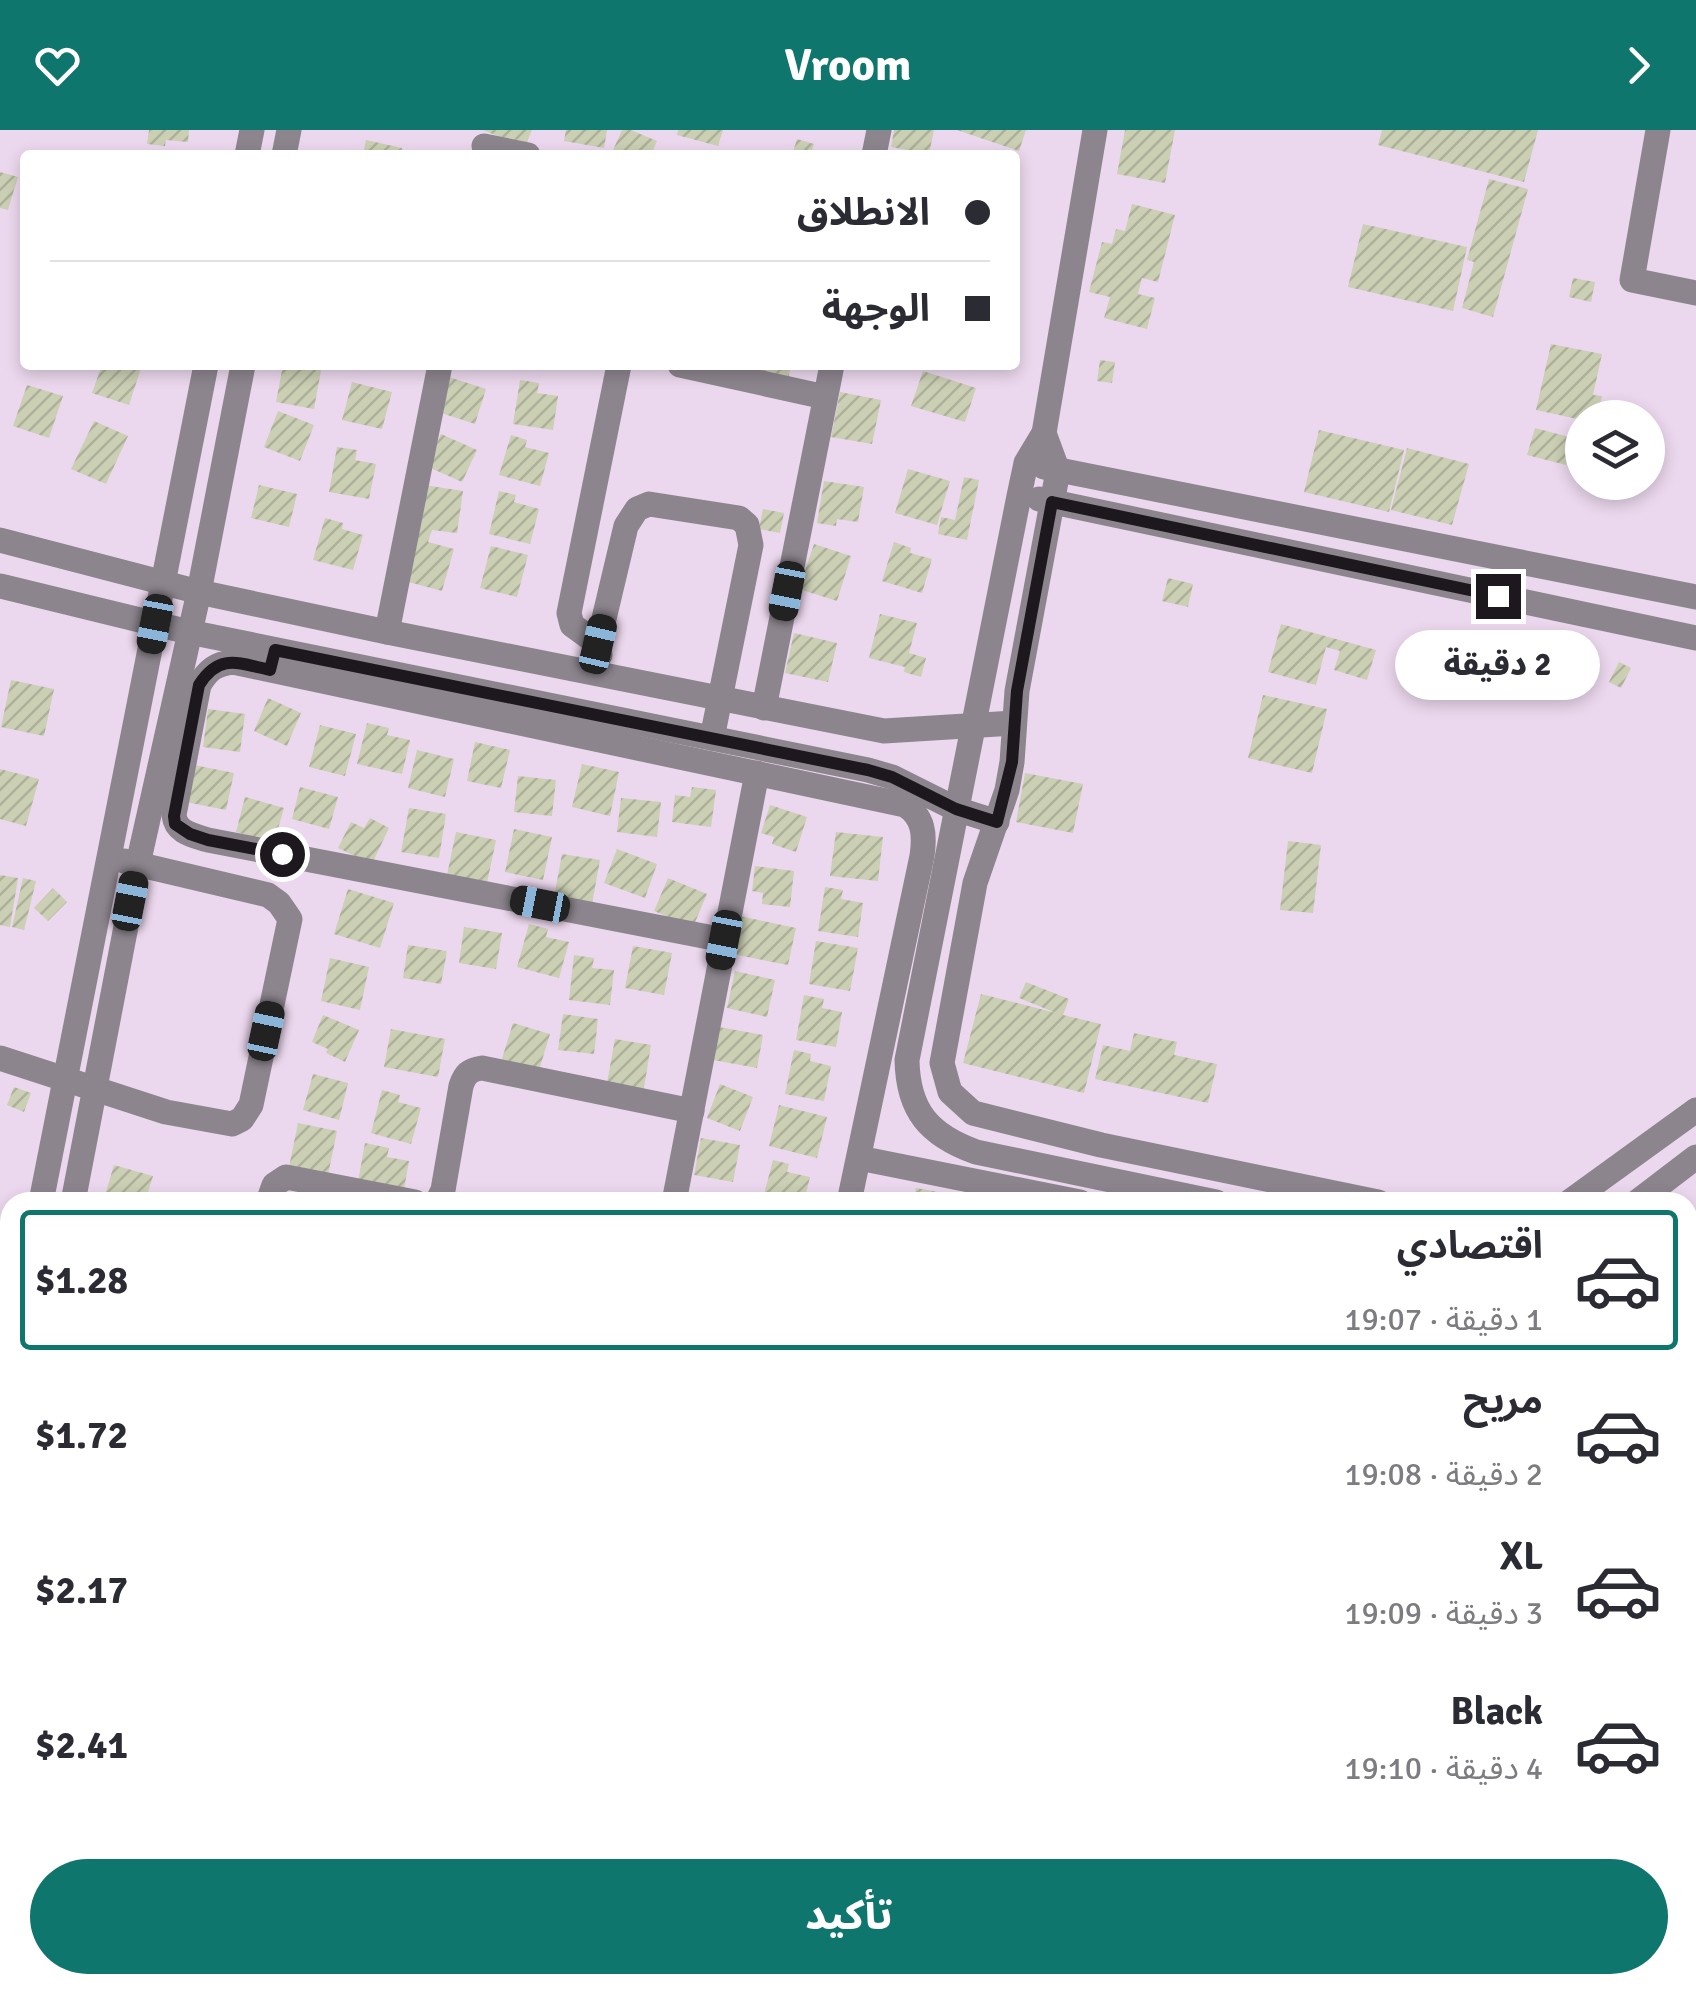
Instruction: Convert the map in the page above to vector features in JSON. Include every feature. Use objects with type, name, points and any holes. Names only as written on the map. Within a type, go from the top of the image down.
[{"type":"street","points":[[1095,130],[1044,434],[1026,463],[1019,496],[907,1060],[908,1086],[916,1108],[953,1144],[1169,1192]]},
{"type":"street","points":[[1658,130],[1632,280],[1696,293]]},
{"type":"street","points":[[43,1192],[205,370]]},
{"type":"street","points":[[242,370],[189,632],[175,747],[175,824],[190,834],[724,940]]},
{"type":"street","points":[[387,632],[439,370]]},
{"type":"street","points":[[598,644],[572,625],[569,612],[617,370]]},
{"type":"street","points":[[703,370],[826,397]]},
{"type":"street","points":[[764,708],[831,370]]},
{"type":"street","points":[[1044,434],[1058,471],[1017,691],[1012,762],[997,822],[975,883],[942,1063],[944,1078],[950,1092],[972,1113],[1330,1192]]},
{"type":"street","points":[[1019,496],[1690,637],[1695,592],[1026,463]]},
{"type":"street","points":[[597,674],[598,644],[626,526],[637,509],[649,504],[739,518],[746,525],[751,545],[712,738]]},
{"type":"street","points":[[0,540],[200,592],[884,731],[1014,723]]},
{"type":"street","points":[[0,586],[189,632],[272,660],[904,805],[919,818],[924,840],[922,856],[851,1192]]},
{"type":"street","points":[[75,1192],[138,864],[199,685],[219,664],[272,660],[712,738],[892,777],[956,809],[997,822]]},
{"type":"street","points":[[676,1192],[757,774]]},
{"type":"street","points":[[0,1058],[166,1112],[232,1124],[251,1106],[290,919],[279,902],[268,896],[111,858]]},
{"type":"street","points":[[889,1012],[915,1019]]},
{"type":"street","points":[[442,1192],[461,1086],[464,1075],[472,1070],[482,1068],[692,1111]]},
{"type":"street","points":[[1583,1192],[1696,1110]]},
{"type":"street","points":[[944,1175],[953,1144]]},
{"type":"street","points":[[1093,1176],[1101,1144]]},
{"type":"street","points":[[1650,1192],[1696,1157]]},
{"type":"street","points":[[859,1158],[1030,1192]]},
{"type":"street","points":[[272,1192],[274,1185],[286,1177],[363,1192]]},
{"type":"building","points":[[149,130],[189,130],[188,142],[166,140],[165,146],[147,144]]},
{"type":"building","points":[[483,130],[532,130],[525,147]]},
{"type":"building","points":[[566,130],[607,130],[604,148],[564,141]]},
{"type":"building","points":[[622,130],[657,141],[653,150],[613,150]]},
{"type":"building","points":[[678,130],[723,130],[718,146],[677,135]]},
{"type":"building","points":[[894,130],[934,130],[930,150],[891,147]]},
{"type":"building","points":[[957,130],[1026,130],[1016,150]]},
{"type":"building","points":[[1125,130],[1175,130],[1165,183],[1117,174]]},
{"type":"building","points":[[1382,130],[1538,130],[1524,182],[1378,145]]},
{"type":"building","points":[[797,139],[814,144],[812,150],[794,150]]},
{"type":"building","points":[[366,140],[402,148],[402,150],[364,150]]},
{"type":"building","points":[[0,172],[18,177],[8,210],[0,208]]},
{"type":"building","points":[[1489,179],[1528,189],[1493,317],[1462,308],[1474,262],[1467,260]]},
{"type":"building","points":[[1132,204],[1175,215],[1158,282],[1142,278],[1138,294],[1155,298],[1147,329],[1104,318],[1110,297],[1089,292],[1102,242],[1112,244],[1116,229],[1125,231]]},
{"type":"building","points":[[1363,224],[1467,247],[1453,311],[1348,287]]},
{"type":"building","points":[[1573,278],[1595,282],[1591,302],[1569,297]]},
{"type":"building","points":[[1551,344],[1602,354],[1593,395],[1602,396],[1601,400],[1565,400],[1565,416],[1536,410]]},
{"type":"building","points":[[1100,360],[1115,362],[1112,383],[1097,381]]},
{"type":"building","points":[[100,370],[140,370],[129,405],[92,393]]},
{"type":"building","points":[[282,370],[321,370],[314,409],[276,402]]},
{"type":"building","points":[[746,370],[790,370],[788,380]]},
{"type":"building","points":[[923,371],[976,388],[965,422],[911,406]]},
{"type":"building","points":[[449,377],[486,389],[475,424],[438,412]]},
{"type":"building","points":[[520,380],[539,383],[537,393],[558,396],[553,430],[513,424]]},
{"type":"building","points":[[352,382],[392,392],[382,429],[342,420]]},
{"type":"building","points":[[27,385],[63,396],[49,438],[13,426]]},
{"type":"building","points":[[840,392],[881,400],[872,444],[831,437]]},
{"type":"building","points":[[278,411],[314,425],[300,461],[264,447]]},
{"type":"building","points":[[94,421],[128,436],[106,484],[71,469]]},
{"type":"building","points":[[1535,428],[1565,436],[1565,465],[1527,455]]},
{"type":"building","points":[[1319,430],[1404,450],[1389,512],[1304,492]]},
{"type":"building","points":[[441,434],[477,450],[462,482],[426,466]]},
{"type":"building","points":[[511,435],[527,440],[525,447],[549,453],[540,486],[499,475]]},
{"type":"building","points":[[337,447],[357,450],[355,460],[376,464],[369,499],[329,492]]},
{"type":"building","points":[[1407,448],[1469,464],[1452,525],[1391,510]]},
{"type":"building","points":[[908,469],[950,481],[937,525],[895,513]]},
{"type":"building","points":[[964,477],[979,480],[967,540],[938,534],[941,517],[955,520]]},
{"type":"building","points":[[824,481],[864,487],[858,522],[837,519],[836,526],[817,523]]},
{"type":"building","points":[[259,485],[297,494],[289,527],[251,518]]},
{"type":"building","points":[[424,485],[463,491],[457,533],[432,530],[428,542],[454,549],[442,591],[405,581]]},
{"type":"building","points":[[499,491],[516,495],[514,502],[539,509],[530,544],[489,534]]},
{"type":"building","points":[[763,509],[784,513],[780,533],[759,529]]},
{"type":"building","points":[[325,518],[343,523],[342,529],[363,535],[353,570],[313,560]]},
{"type":"building","points":[[894,542],[911,548],[910,553],[932,559],[922,593],[882,581]]},
{"type":"building","points":[[814,544],[851,556],[837,601],[799,589]]},
{"type":"building","points":[[491,546],[528,555],[517,597],[480,588]]},
{"type":"building","points":[[1168,578],[1193,584],[1188,607],[1162,601]]},
{"type":"building","points":[[880,614],[917,623],[909,653],[926,658],[921,677],[904,672],[905,667],[869,658]]},
{"type":"building","points":[[1281,624],[1376,650],[1367,680],[1334,670],[1340,651],[1326,647],[1316,685],[1268,672]]},
{"type":"building","points":[[794,633],[837,643],[828,682],[785,673]]},
{"type":"building","points":[[1427,642],[1451,645],[1447,676],[1423,673]]},
{"type":"building","points":[[1619,662],[1631,668],[1621,688],[1609,682]]},
{"type":"building","points":[[11,680],[54,689],[44,736],[1,727]]},
{"type":"building","points":[[1263,695],[1327,709],[1312,773],[1248,758]]},
{"type":"building","points":[[268,698],[301,713],[287,746],[254,731]]},
{"type":"building","points":[[208,709],[245,714],[240,752],[203,747]]},
{"type":"building","points":[[367,723],[389,728],[387,735],[410,740],[402,774],[357,764]]},
{"type":"building","points":[[320,725],[356,734],[345,776],[309,767]]},
{"type":"building","points":[[475,742],[510,750],[501,788],[467,781]]},
{"type":"building","points":[[417,750],[454,759],[445,797],[408,788]]},
{"type":"building","points":[[582,764],[619,772],[610,816],[572,807]]},
{"type":"building","points":[[194,765],[234,773],[226,810],[186,802]]},
{"type":"building","points":[[0,769],[39,779],[26,826],[0,819]]},
{"type":"building","points":[[1025,773],[1083,784],[1073,833],[1016,822]]},
{"type":"building","points":[[518,776],[556,780],[552,816],[514,812]]},
{"type":"building","points":[[300,787],[338,797],[329,829],[292,819]]},
{"type":"building","points":[[692,787],[716,790],[711,827],[672,822],[675,795],[690,797]]},
{"type":"building","points":[[245,797],[284,808],[274,843],[236,832]]},
{"type":"building","points":[[621,798],[661,802],[657,837],[617,832]]},
{"type":"building","points":[[770,805],[807,817],[796,852],[772,844],[774,837],[761,833]]},
{"type":"building","points":[[409,808],[446,814],[439,858],[401,852]]},
{"type":"building","points":[[370,818],[389,828],[372,864],[338,848],[351,822],[364,828]]},
{"type":"building","points":[[514,829],[552,837],[543,880],[505,872]]},
{"type":"building","points":[[456,832],[496,840],[487,883],[447,875]]},
{"type":"building","points":[[836,832],[883,837],[878,881],[830,876]]},
{"type":"building","points":[[1288,841],[1321,845],[1313,913],[1280,910]]},
{"type":"building","points":[[617,849],[657,864],[645,898],[604,883]]},
{"type":"building","points":[[562,854],[600,860],[592,904],[554,897]]},
{"type":"building","points":[[755,866],[794,871],[790,907],[762,904],[763,893],[752,891]]},
{"type":"building","points":[[0,875],[18,878],[10,927],[0,925]]},
{"type":"building","points":[[23,878],[36,881],[24,930],[12,927]]},
{"type":"building","points":[[668,878],[707,894],[693,927],[654,911]]},
{"type":"building","points":[[825,887],[843,890],[841,899],[863,903],[858,937],[818,931]]},
{"type":"building","points":[[53,888],[67,902],[48,921],[34,908]]},
{"type":"building","points":[[348,889],[394,903],[380,948],[334,934]]},
{"type":"building","points":[[740,916],[796,928],[788,965],[732,954]]},
{"type":"building","points":[[529,924],[548,929],[546,937],[569,942],[559,978],[517,967]]},
{"type":"building","points":[[464,927],[502,933],[496,969],[459,963]]},
{"type":"building","points":[[816,941],[858,948],[850,991],[809,984]]},
{"type":"building","points":[[408,945],[447,951],[441,984],[403,978]]},
{"type":"building","points":[[633,946],[672,953],[664,995],[625,988]]},
{"type":"building","points":[[574,955],[594,958],[592,968],[614,970],[610,1005],[569,1000]]},
{"type":"building","points":[[330,958],[369,967],[360,1010],[321,1001]]},
{"type":"building","points":[[735,971],[775,980],[767,1017],[727,1008]]},
{"type":"building","points":[[1026,982],[1069,999],[1063,1015],[1101,1024],[1084,1093],[963,1063],[981,994],[1056,1013],[1019,998]]},
{"type":"building","points":[[804,995],[824,999],[822,1008],[842,1012],[836,1047],[796,1040]]},
{"type":"building","points":[[563,1014],[598,1019],[594,1054],[558,1050]]},
{"type":"building","points":[[323,1015],[359,1030],[345,1062],[312,1042]]},
{"type":"building","points":[[513,1023],[550,1034],[537,1077],[500,1065]]},
{"type":"building","points":[[719,1027],[763,1035],[757,1068],[713,1060]]},
{"type":"building","points":[[391,1029],[445,1039],[438,1077],[384,1067]]},
{"type":"building","points":[[1134,1033],[1177,1042],[1174,1055],[1217,1064],[1208,1103],[1095,1079],[1103,1045],[1130,1051]]},
{"type":"building","points":[[615,1039],[651,1045],[643,1094],[606,1088]]},
{"type":"building","points":[[794,1050],[811,1054],[810,1061],[831,1066],[824,1101],[785,1094]]},
{"type":"building","points":[[313,1074],[348,1083],[339,1120],[303,1110]]},
{"type":"building","points":[[720,1084],[753,1097],[740,1131],[707,1118]]},
{"type":"building","points":[[14,1087],[31,1093],[24,1112],[7,1105]]},
{"type":"building","points":[[382,1090],[400,1095],[398,1102],[421,1108],[411,1144],[371,1133]]},
{"type":"building","points":[[779,1105],[827,1117],[817,1158],[769,1146]]},
{"type":"building","points":[[298,1123],[337,1131],[328,1175],[289,1167]]},
{"type":"building","points":[[701,1138],[740,1145],[733,1182],[694,1175]]},
{"type":"building","points":[[365,1143],[389,1148],[387,1157],[409,1161],[404,1192],[357,1187]]},
{"type":"building","points":[[773,1160],[789,1164],[787,1172],[810,1177],[806,1192],[765,1192]]},
{"type":"building","points":[[114,1165],[153,1176],[148,1192],[106,1192]]},
{"type":"route","points":[[282,854],[190,834],[175,824],[174,816],[199,685],[219,664],[233,662],[270,670],[275,650],[868,770],[892,777],[956,809],[997,822],[1012,762],[1017,691],[1052,502],[1498,596]]}]
